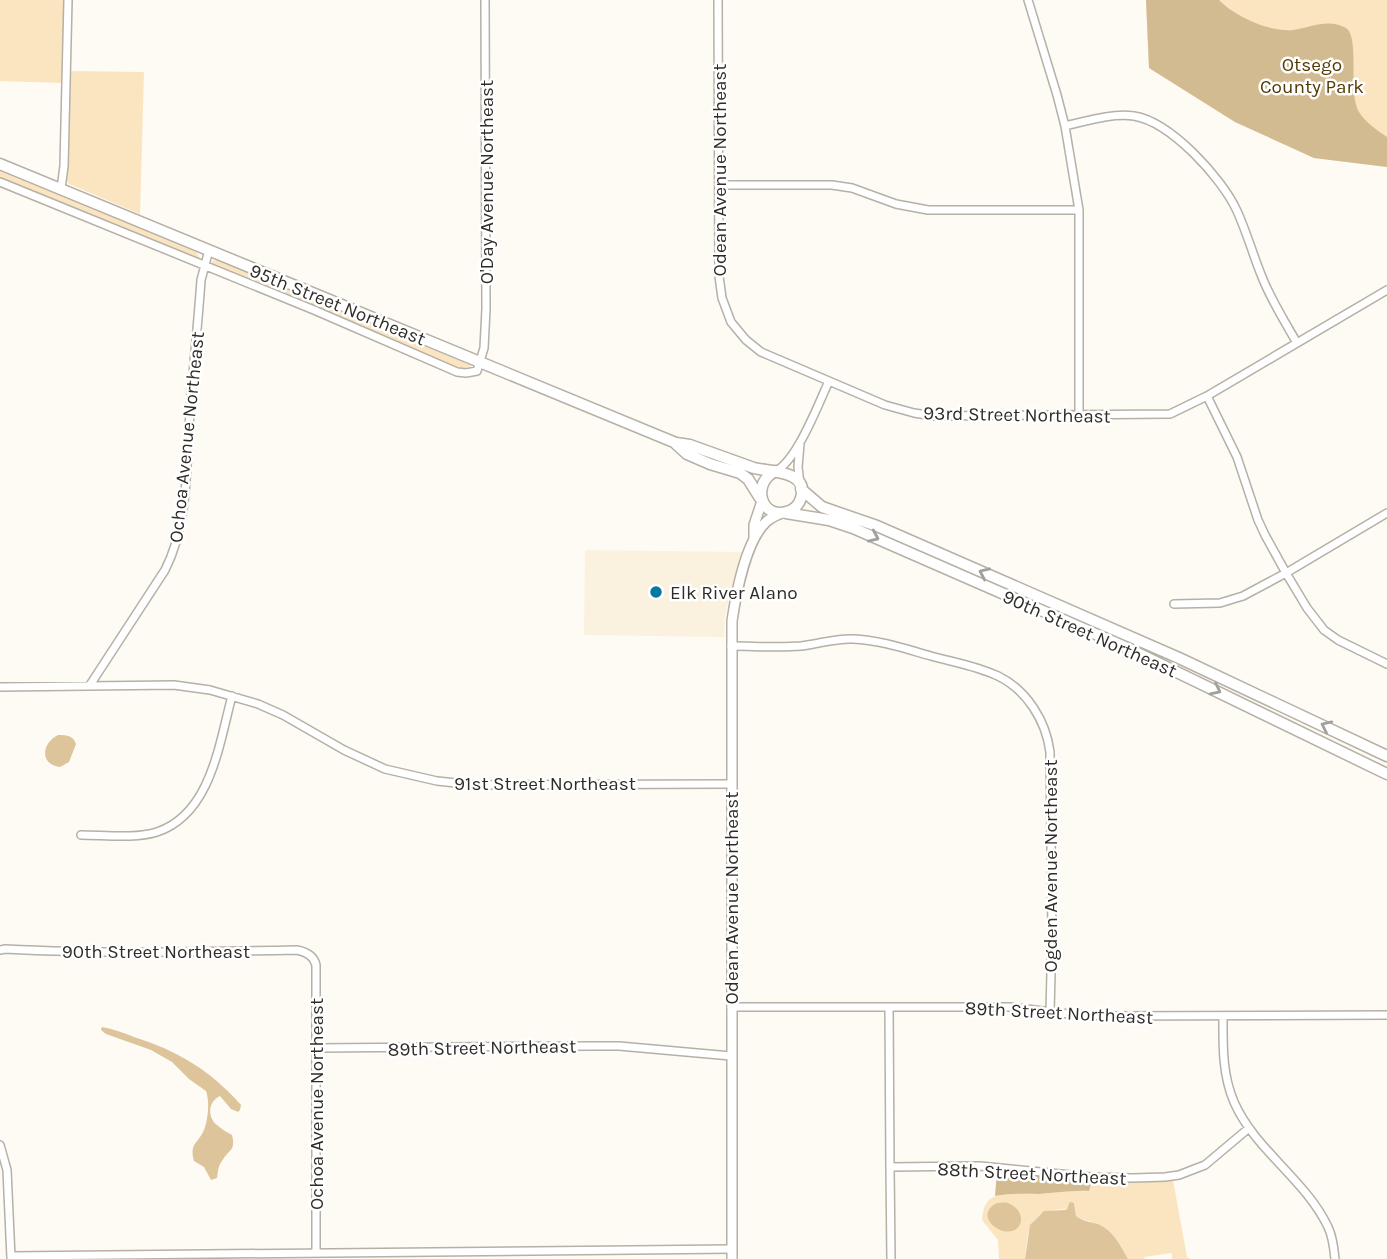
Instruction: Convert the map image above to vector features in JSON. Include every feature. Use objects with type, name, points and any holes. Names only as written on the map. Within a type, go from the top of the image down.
[{"type":"main road","name":"95th Street Northeast","points":[[0,164],[676,443]]},
{"type":"main road","points":[[676,443],[754,468],[789,473],[801,488],[801,499],[794,509],[784,513],[769,509],[748,479],[740,473],[687,454],[676,443]]},
{"type":"main road","points":[[762,500],[762,484],[776,471]]},
{"type":"main road","name":"90th Street Northeast","points":[[801,488],[822,507],[877,526],[1179,658],[1387,756]]},
{"type":"main road","name":"90th Street Northeast","points":[[784,513],[829,520],[865,533],[1123,646],[1387,774]]},
{"type":"street","points":[[61,189],[64,166],[68,0]]},
{"type":"street","name":"O'Day Avenue Northeast","points":[[481,363],[486,309],[485,0]]},
{"type":"street","name":"Odean Avenue Northeast","points":[[718,0],[719,276],[722,298],[731,322],[746,341],[761,352],[829,381]]},
{"type":"street","points":[[1028,0],[1065,126],[1079,210],[1079,415]]},
{"type":"street","points":[[1065,126],[1121,115],[1147,119],[1178,138],[1220,183],[1237,212],[1262,279],[1297,343]]},
{"type":"street","points":[[1,184],[457,372],[477,371],[481,363]]},
{"type":"street","points":[[719,185],[832,185],[852,188],[896,204],[928,210],[1079,210]]},
{"type":"street","name":"Ochoa Avenue Northeast","points":[[90,685],[165,570],[178,538],[201,280],[209,250]]},
{"type":"street","name":"93rd Street Northeast","points":[[829,381],[885,405],[934,416],[1170,414],[1207,396],[1387,290]]},
{"type":"street","points":[[776,471],[784,467],[800,443],[829,381]]},
{"type":"street","points":[[1207,396],[1237,457],[1258,520],[1307,608],[1324,629],[1338,640],[1387,664]]},
{"type":"street","points":[[800,443],[798,467],[801,488]]},
{"type":"street","name":"Odean Avenue Northeast","points":[[754,540],[754,524],[762,500]]},
{"type":"street","name":"Odean Avenue Northeast","points":[[732,1254],[732,621],[736,594],[754,540],[767,520],[784,513]]},
{"type":"street","points":[[1174,604],[1220,603],[1242,596],[1387,513]]},
{"type":"street","name":"Ogden Avenue Northeast","points":[[731,646],[800,646],[851,639],[885,643],[989,672],[1001,677],[1026,699],[1042,722],[1050,752],[1050,1012]]},
{"type":"street","name":"91st Street Northeast","points":[[0,687],[191,686],[210,690],[258,704],[283,715],[366,761],[437,782],[476,785],[731,784]]},
{"type":"street","points":[[81,835],[141,835],[158,832],[191,809],[204,791],[232,696]]},
{"type":"street","name":"90th Street Northeast","points":[[0,950],[297,950],[312,956]]},
{"type":"street","name":"Ochoa Avenue Northeast","points":[[312,956],[316,965],[316,1253]]},
{"type":"street","name":"89th Street Northeast","points":[[731,1007],[1010,1007],[1106,1016],[1387,1015]]},
{"type":"street","points":[[889,1007],[891,1259]]},
{"type":"street","points":[[1223,1016],[1225,1070],[1235,1103],[1249,1128],[1314,1204],[1329,1229],[1335,1259]]},
{"type":"street","name":"89th Street Northeast","points":[[316,1048],[591,1045],[731,1056]]},
{"type":"street","name":"88th Street Northeast","points":[[890,1167],[980,1166],[1091,1177],[1165,1177],[1179,1175],[1205,1165],[1249,1128]]},
{"type":"street","points":[[0,1145],[7,1170],[11,1257],[316,1253],[732,1254]]},
{"type":"shaded area","points":[[585,550],[744,552],[730,593],[724,637],[584,635]]},
{"type":"shaded area","points":[[58,735],[71,737],[76,744],[69,762],[60,767],[49,762],[45,753],[49,743]]},
{"type":"shaded area","points":[[102,1027],[179,1055],[205,1072],[241,1105],[238,1112],[231,1109],[220,1096],[211,1106],[210,1114],[214,1122],[232,1135],[233,1140],[232,1147],[220,1165],[217,1178],[211,1180],[204,1167],[194,1161],[193,1155],[193,1147],[202,1135],[207,1121],[206,1091],[172,1062],[151,1050],[106,1034],[101,1030]]},
{"type":"shaded area","points":[[1070,1202],[1074,1203],[1076,1216],[1098,1224],[1112,1234],[1128,1259],[1025,1259],[1030,1225],[1044,1211],[1065,1210]]},
{"type":"shaded area","points":[[997,1203],[1008,1203],[1019,1212],[1021,1223],[1014,1230],[1000,1230],[989,1221],[987,1215]]},
{"type":"green space","points":[[0,0],[65,0],[63,83],[0,81]]},
{"type":"green space","name":"Otsego County Park","points":[[1146,0],[1387,0],[1387,167],[1314,158],[1235,122],[1149,68]]},
{"type":"green space","name":"Otsego County Park","points":[[1146,0],[1219,0],[1234,12],[1274,29],[1293,30],[1327,23],[1346,28],[1352,42],[1356,103],[1365,119],[1387,137],[1387,167],[1314,158],[1235,122],[1149,68]]},
{"type":"green space","points":[[70,71],[144,72],[140,214],[67,181]]},
{"type":"green space","points":[[0,169],[196,252],[200,258],[196,259],[0,177]]},
{"type":"green space","points":[[216,260],[471,366],[456,367],[211,264]]},
{"type":"green space","points":[[997,1171],[1090,1181],[1091,1184],[1089,1191],[995,1196]]},
{"type":"green space","points":[[1173,1180],[1187,1257],[1190,1259],[1172,1259],[1172,1253],[1144,1257],[1145,1259],[1128,1259],[1108,1230],[1076,1216],[1074,1203],[1066,1209],[1044,1213],[1033,1222],[1028,1235],[1025,1259],[999,1259],[998,1240],[982,1220],[988,1201],[1003,1194],[1089,1191],[1090,1181]]},
{"type":"place","name":"Elk River Alano","points":[[656,592]]}]
